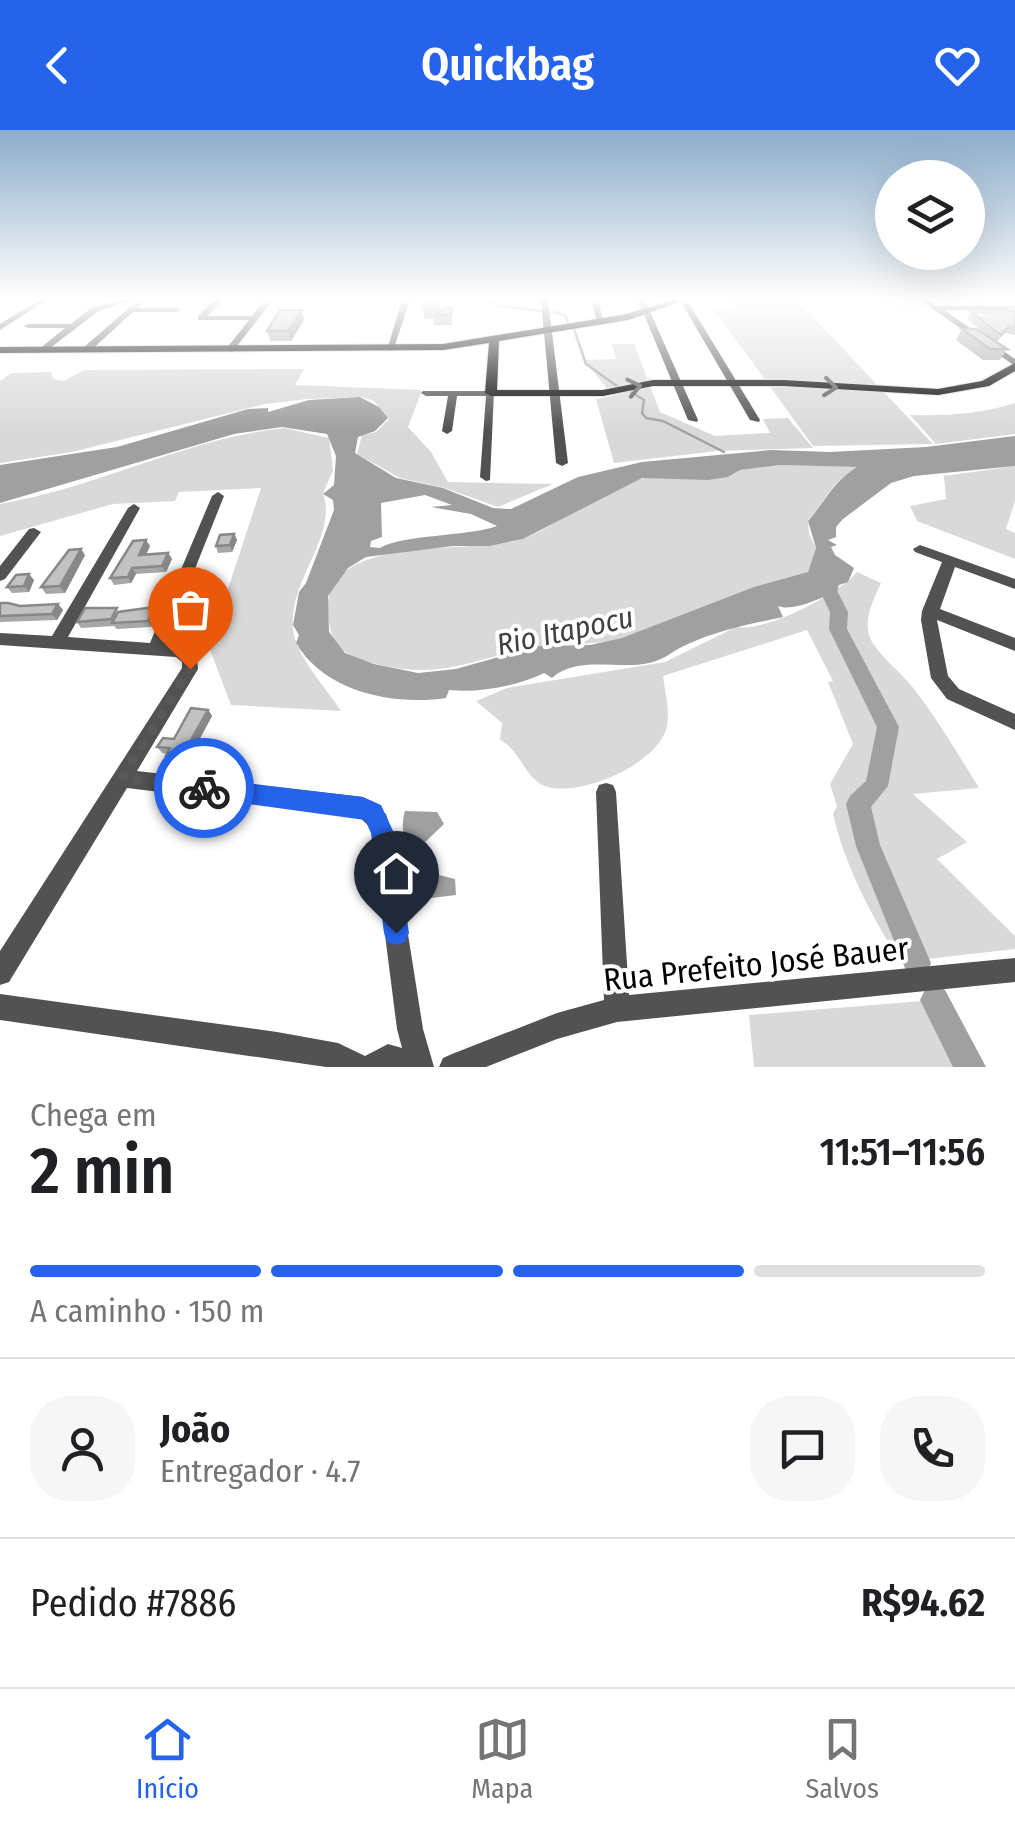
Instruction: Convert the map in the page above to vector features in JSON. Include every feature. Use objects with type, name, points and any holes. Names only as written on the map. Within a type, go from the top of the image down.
[{"type":"main road","points":[[0,350],[390,348],[467,344]]},
{"type":"main road","points":[[494,344],[491,393],[603,393],[634,384],[677,383],[938,392],[986,384],[1015,364]]},
{"type":"street","points":[[42,350],[50,344]]},
{"type":"street","points":[[86,350],[92,344]]},
{"type":"street","points":[[230,349],[234,344]]},
{"type":"street","points":[[390,348],[391,344]]},
{"type":"street","points":[[549,344],[562,463]]},
{"type":"street","points":[[660,344],[694,420]]},
{"type":"street","points":[[709,344],[755,420]]},
{"type":"street","points":[[987,344],[1015,364]]},
{"type":"street","points":[[426,392],[491,393],[486,477]]},
{"type":"street","points":[[449,430],[455,392]]},
{"type":"street","points":[[155,649],[218,496]]},
{"type":"street","points":[[57,642],[134,508]]},
{"type":"street","points":[[0,576],[34,532]]},
{"type":"street","points":[[920,549],[1015,584]]},
{"type":"street","points":[[950,560],[930,612],[934,647],[947,688],[1015,722]]},
{"type":"street","points":[[930,612],[1015,646]]},
{"type":"street","points":[[0,973],[190,669],[190,660],[180,651],[1,640]]},
{"type":"street","points":[[0,1006],[389,1064],[410,1029],[382,833],[373,812],[363,807],[122,778]]},
{"type":"street","points":[[606,792],[617,1009]]},
{"type":"street","name":"Rua Prefeito José Bauer","points":[[452,1067],[490,1059],[617,1009],[1015,970]]},
{"type":"shaded area","points":[[612,344],[634,344],[660,412],[715,436],[770,433],[763,419],[788,418],[813,448],[717,451],[614,463],[596,399],[613,396],[584,360],[616,359]]},
{"type":"shaded area","points":[[739,344],[838,344],[933,444],[813,446]]},
{"type":"shaded area","points":[[304,369],[295,385],[422,390],[408,427],[431,452],[448,482],[553,484],[498,507],[445,488],[400,478],[357,454],[362,435],[376,432],[389,419],[374,401],[362,397],[265,404],[72,452],[0,463],[0,381],[11,373],[51,372],[53,379],[64,381],[84,370]]},
{"type":"shaded area","points":[[360,397],[379,407],[388,418],[375,431],[358,437],[355,453],[396,478],[443,488],[493,508],[511,509],[578,477],[642,462],[771,450],[830,452],[926,447],[1015,436],[1015,466],[914,476],[891,483],[843,519],[836,527],[836,537],[828,540],[837,545],[831,547],[835,555],[854,568],[848,582],[839,585],[837,592],[807,604],[778,606],[783,617],[711,635],[649,663],[573,667],[552,678],[544,673],[498,688],[449,690],[446,698],[425,700],[382,697],[341,684],[308,659],[296,643],[299,635],[293,625],[299,592],[334,510],[333,500],[323,494],[334,485],[336,456],[327,434],[282,427],[234,434],[0,503],[0,465],[117,447],[248,409],[268,408],[268,412],[309,400]],"holes":[[[780,465],[857,467],[835,486],[808,521],[816,548],[808,572],[754,587],[622,638],[590,645],[538,646],[456,669],[418,673],[374,664],[345,653],[329,632],[328,596],[348,568],[366,557],[453,546],[489,546],[523,539],[642,478],[708,480],[728,477],[740,470]],[[425,495],[452,505],[431,507],[471,514],[497,526],[370,547],[371,541],[382,537],[381,503]]]},
{"type":"shaded area","points":[[1015,403],[1015,434],[936,444],[910,415],[963,414]]},
{"type":"shaded area","points":[[284,428],[329,438],[333,470],[323,494],[323,529],[300,585],[293,625],[301,654],[341,711],[231,705],[209,647],[261,488],[179,492],[175,501],[113,504],[0,536],[0,504],[71,487],[212,442]]},
{"type":"shaded area","points":[[780,465],[859,467],[835,485],[808,520],[816,548],[808,572],[623,638],[537,647],[440,669],[405,669],[363,660],[343,650],[331,632],[328,610],[333,585],[350,568],[375,557],[522,539],[615,488],[644,478],[728,477],[740,470]]},
{"type":"shaded area","points":[[1015,466],[1015,501],[1006,529],[1015,533],[1015,559],[917,521],[910,506],[946,499],[944,476]]},
{"type":"shaded area","points":[[857,572],[881,583],[869,615],[872,642],[923,701],[979,788],[913,794],[967,842],[937,859],[1015,936],[1015,949],[900,962],[860,891],[838,834],[833,814],[837,806],[830,784],[853,744],[828,682],[833,681],[807,630],[663,676],[668,717],[659,743],[633,766],[580,787],[563,789],[540,784],[500,740],[502,723],[476,701],[507,688],[665,662],[736,627],[764,624],[800,610],[835,591]]},
{"type":"shaded area","points":[[405,811],[437,812],[444,824],[418,849],[404,833]]},
{"type":"shaded area","points":[[427,872],[455,879],[456,895],[415,900],[417,880]]},
{"type":"shaded area","points":[[935,1000],[970,1067],[754,1067],[749,1015]]},
{"type":"building","points":[[983,344],[999,344],[1007,349],[990,349]]},
{"type":"building","points":[[234,534],[230,545],[216,546],[220,535]]},
{"type":"building","points":[[146,540],[139,555],[168,553],[162,566],[132,568],[128,577],[110,578],[133,541]]},
{"type":"building","points":[[81,549],[60,586],[41,587],[69,550]]},
{"type":"building","points":[[29,574],[24,586],[7,587],[16,575]]},
{"type":"building","points":[[208,597],[203,611],[189,611],[192,598]]},
{"type":"building","points":[[0,603],[58,604],[52,614],[0,616]]},
{"type":"building","points":[[154,607],[148,621],[112,623],[118,612]]},
{"type":"building","points":[[85,608],[117,608],[111,619],[77,622]]},
{"type":"building","points":[[191,708],[208,710],[191,740],[197,741],[188,758],[166,756],[170,748],[157,747],[163,738],[174,739]]},
{"type":"waterway","points":[[579,344],[586,364],[617,386]]},
{"type":"waterway","points":[[631,392],[644,400],[642,413],[646,418],[663,421],[724,452]]},
{"type":"waterway","points":[[825,583],[839,612],[838,629],[888,727],[876,786],[858,804],[868,846],[917,963]]},
{"type":"waterway","points":[[935,1000],[970,1067]]},
{"type":"way so far","points":[[190,669],[122,778],[204,788]]},
{"type":"route","points":[[204,788],[363,807],[373,812],[380,820],[396,933]]},
{"type":"water label","name":"Rio Itapocu","points":[[565,631]]}]
